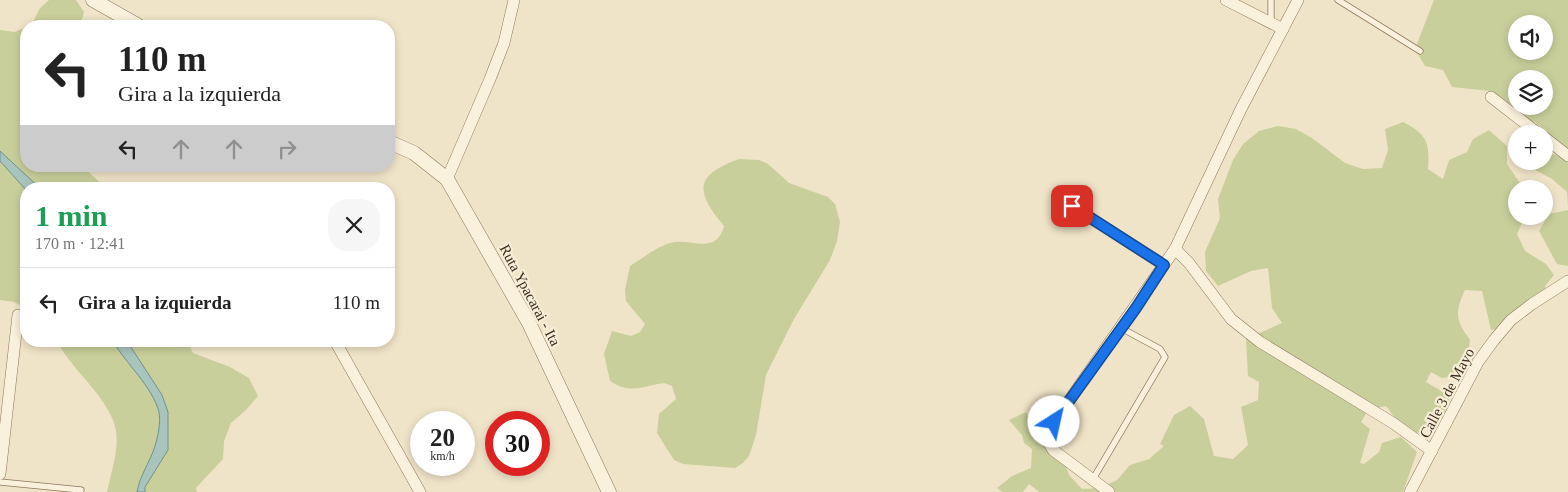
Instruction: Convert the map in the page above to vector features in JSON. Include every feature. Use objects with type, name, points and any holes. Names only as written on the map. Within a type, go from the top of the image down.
[{"type":"street","points":[[93,0],[127,20]]},
{"type":"street","points":[[447,179],[504,44],[514,0]]},
{"type":"street","points":[[1226,0],[1283,29]]},
{"type":"street","points":[[1109,492],[1053,450],[1047,440],[1054,422],[1175,249],[1241,109],[1298,0]]},
{"type":"street","points":[[1491,96],[1528,125]]},
{"type":"street","points":[[1553,144],[1568,156]]},
{"type":"street","name":"Ruta Ypacarai - Ita","points":[[395,145],[414,153],[447,179],[529,323],[610,492]]},
{"type":"street","points":[[1072,206],[1164,265]]},
{"type":"street","points":[[1175,249],[1189,263],[1231,319],[1260,342],[1326,384],[1393,423],[1432,450]]},
{"type":"street","name":"Calle 3 de Mayo","points":[[1410,492],[1478,362],[1494,340],[1511,320],[1568,281]]},
{"type":"street","points":[[0,474],[18,316]]},
{"type":"street","points":[[338,347],[420,492]]},
{"type":"lane","points":[[1271,0],[1271,23]]},
{"type":"lane","points":[[1338,0],[1420,51]]},
{"type":"lane","points":[[1093,479],[1165,357],[1160,349],[1121,328]]},
{"type":"lane","points":[[0,482],[81,490]]},
{"type":"green space","points":[[49,0],[76,0],[84,12],[82,20],[34,20],[40,8]]},
{"type":"green space","points":[[1434,0],[1568,0],[1568,152],[1553,138],[1553,125],[1538,125],[1535,122],[1516,120],[1512,115],[1553,115],[1553,70],[1508,70],[1508,111],[1490,91],[1452,87],[1443,70],[1425,66],[1415,49]]},
{"type":"green space","points":[[0,30],[15,32],[20,30],[20,172],[89,172],[99,182],[20,182],[20,305],[0,300]]},
{"type":"green space","points":[[1403,122],[1422,135],[1427,146],[1428,169],[1443,179],[1449,160],[1467,152],[1473,139],[1489,130],[1507,146],[1508,170],[1511,170],[1518,180],[1508,180],[1508,225],[1521,225],[1517,234],[1525,251],[1546,264],[1554,275],[1545,286],[1547,292],[1510,327],[1491,330],[1482,291],[1465,290],[1459,304],[1458,316],[1461,327],[1470,340],[1468,359],[1461,376],[1442,378],[1431,372],[1426,382],[1450,396],[1443,418],[1434,426],[1413,434],[1398,422],[1386,406],[1368,410],[1361,422],[1370,429],[1360,463],[1364,464],[1379,452],[1382,443],[1401,437],[1417,452],[1403,492],[1039,492],[1029,484],[1023,492],[1002,492],[997,488],[1012,476],[1031,468],[1032,449],[1024,443],[1022,435],[1009,420],[1026,412],[1047,445],[1062,456],[1069,475],[1082,489],[1100,488],[1117,480],[1130,465],[1149,459],[1164,446],[1160,444],[1174,415],[1190,406],[1204,419],[1214,456],[1233,459],[1248,445],[1241,407],[1258,400],[1259,382],[1248,376],[1246,339],[1282,323],[1272,308],[1268,268],[1251,271],[1218,286],[1206,271],[1205,252],[1220,218],[1218,199],[1233,160],[1243,144],[1259,131],[1278,126],[1296,129],[1312,138],[1345,163],[1363,169],[1382,168],[1388,150],[1385,129]]},
{"type":"green space","points":[[1553,154],[1568,158],[1568,206],[1567,192],[1552,179],[1535,170],[1553,170]]},
{"type":"green space","points":[[739,159],[759,160],[768,164],[789,183],[828,197],[835,204],[840,222],[837,241],[830,260],[794,319],[766,375],[756,435],[749,456],[735,468],[683,464],[674,460],[657,433],[659,414],[676,399],[672,386],[664,383],[631,389],[617,385],[610,381],[604,354],[612,331],[631,336],[640,332],[645,324],[626,301],[625,290],[630,266],[669,243],[704,244],[716,240],[724,226],[708,203],[704,194],[704,186],[707,178],[714,171]]},
{"type":"green space","points":[[1568,210],[1568,266],[1557,264],[1539,231],[1543,225],[1553,225],[1553,213]]},
{"type":"green space","points":[[61,347],[190,347],[193,353],[230,367],[249,378],[258,396],[231,423],[224,441],[223,459],[196,488],[197,492],[107,492],[117,438],[113,419],[99,396]]},
{"type":"water","points":[[0,151],[20,170],[20,172],[23,172],[33,182],[20,183],[0,161]]},
{"type":"water","points":[[116,347],[131,347],[162,395],[168,412],[168,450],[145,487],[145,492],[137,492],[140,480],[153,452],[160,416],[151,393]]},
{"type":"route","points":[[1054,422],[1136,308],[1164,265],[1072,206]]}]
